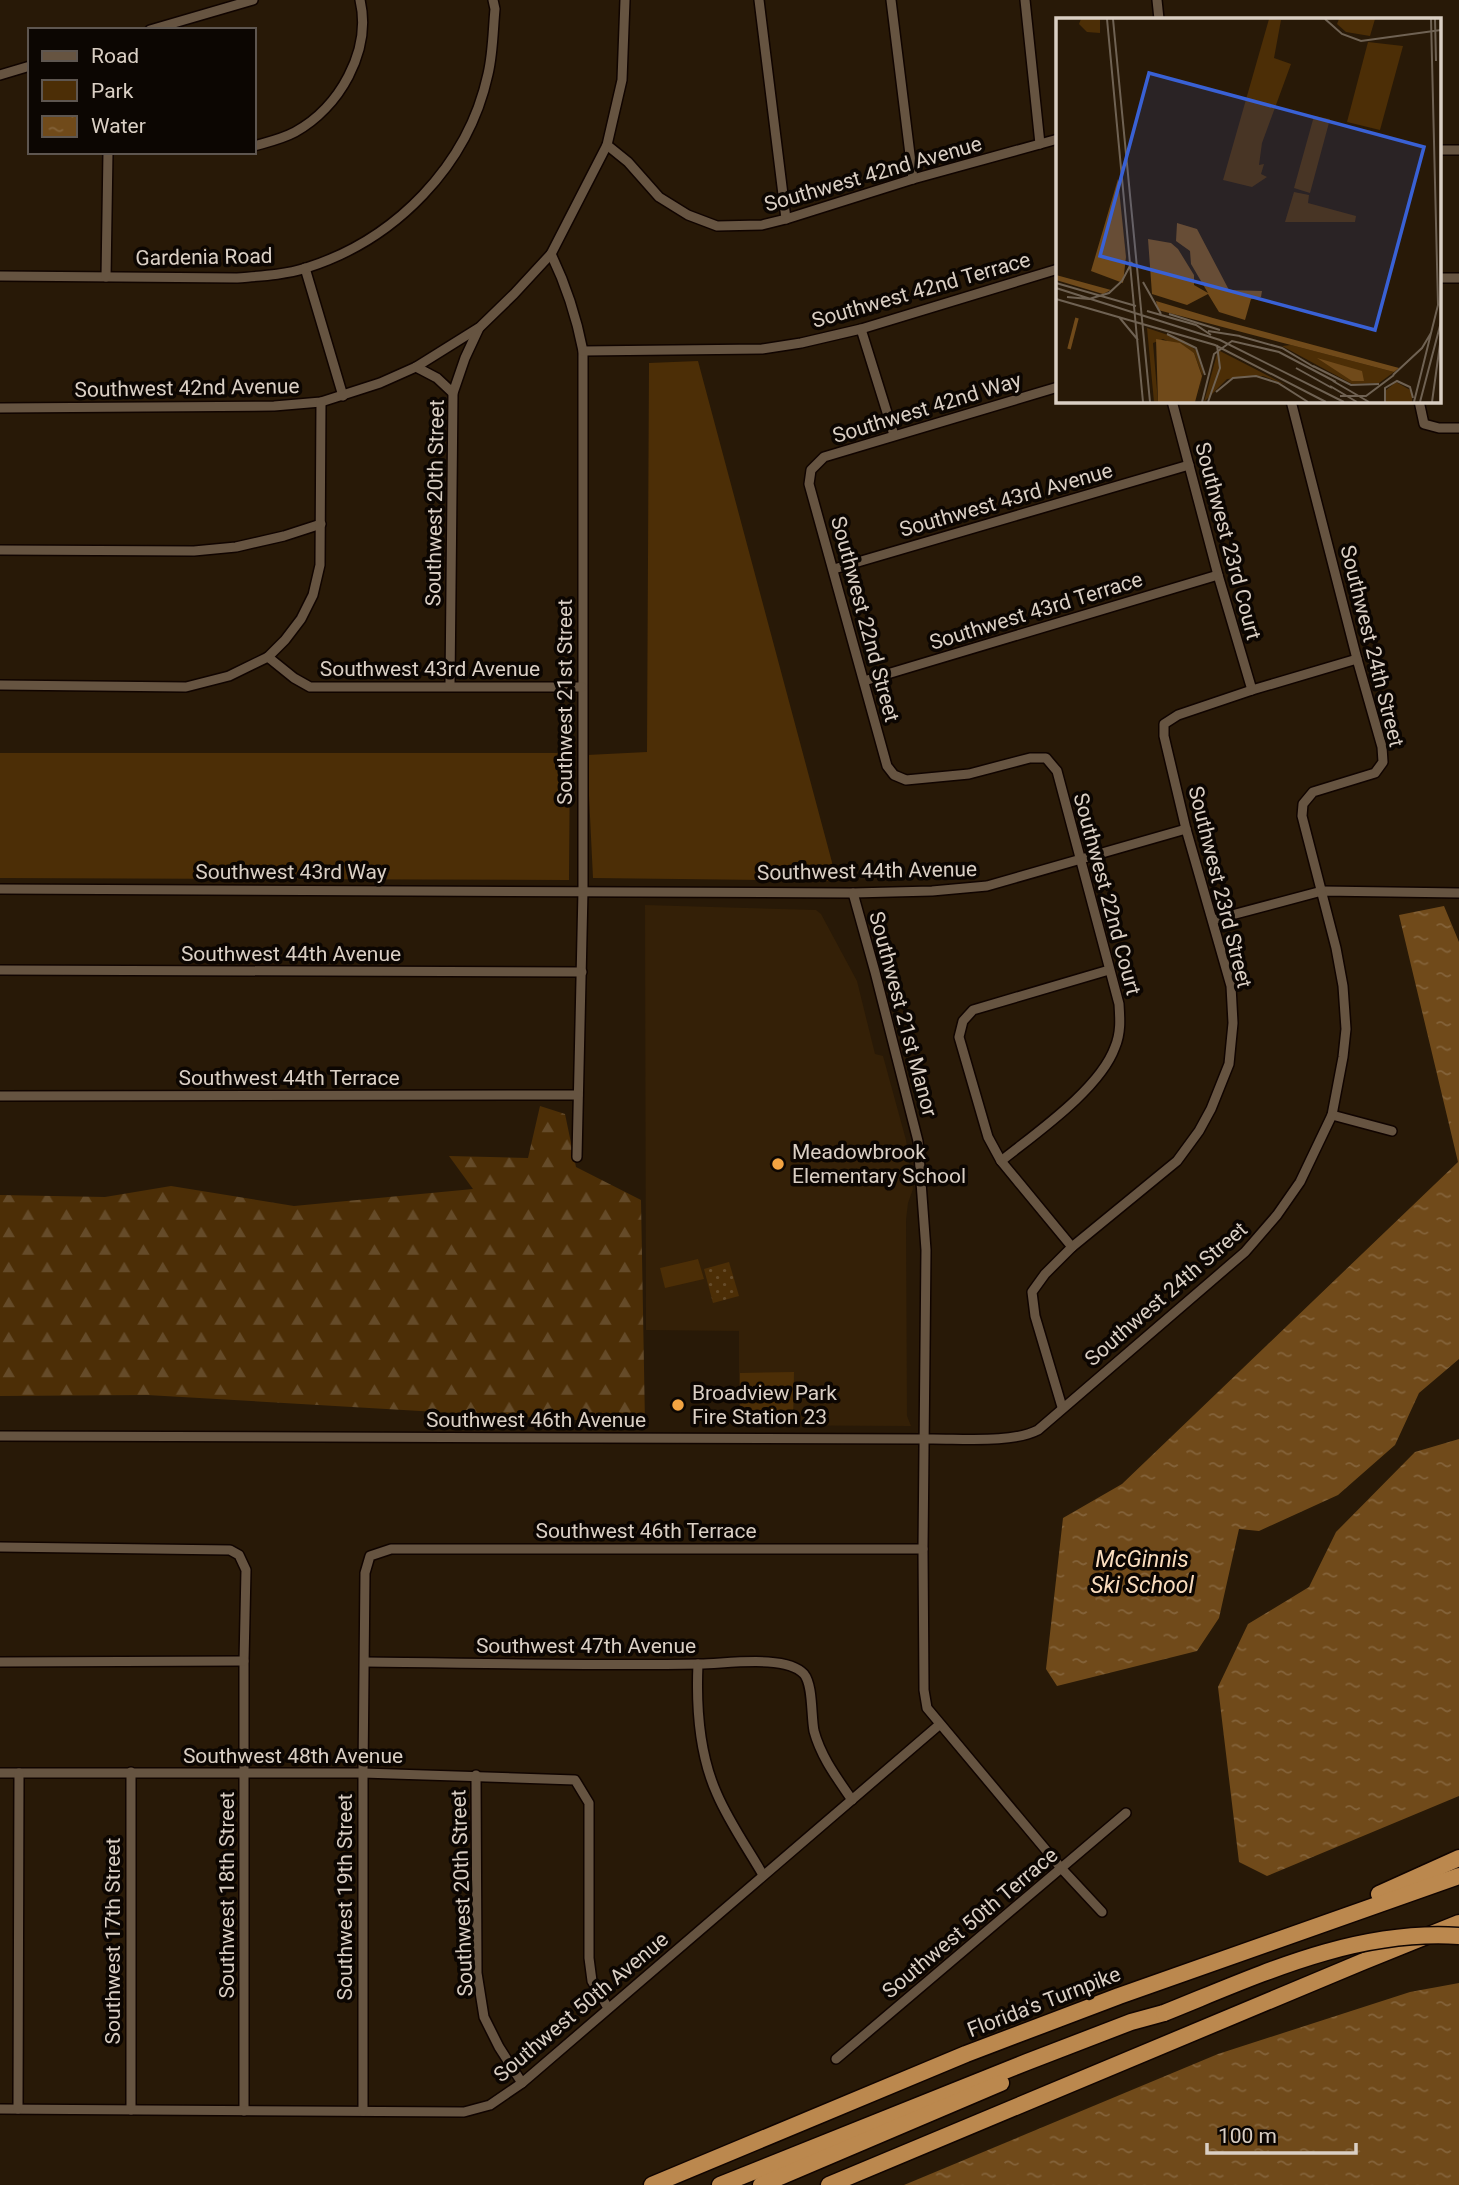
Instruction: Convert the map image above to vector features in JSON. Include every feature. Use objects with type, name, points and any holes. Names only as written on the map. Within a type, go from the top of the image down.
[{"type":"highway","points":[[1288,1935],[1459,1858]]},
{"type":"highway","name":"Florida's Turnpike","points":[[652,2185],[966,2054],[1288,1935],[1459,1876]]},
{"type":"highway","points":[[829,2185],[1459,1923]]},
{"type":"highway","points":[[761,2185],[1164,2013],[1298,1960],[1338,1947],[1394,1937],[1459,1936]]},
{"type":"highway","points":[[720,2185],[1027,2062],[1131,2022],[1164,2013]]},
{"type":"street","points":[[157,28],[253,0]]},
{"type":"street","points":[[256,145],[296,131],[318,116],[339,93],[360,46],[363,10],[360,0]]},
{"type":"street","name":"Gardenia Road","points":[[0,276],[237,278],[272,275],[305,268],[352,250],[388,228],[410,210],[448,165],[473,121],[489,73],[495,9],[493,0]]},
{"type":"street","points":[[607,145],[622,80],[625,0]]},
{"type":"street","points":[[759,0],[786,219]]},
{"type":"street","points":[[891,0],[912,180]]},
{"type":"street","points":[[1025,0],[1040,144]]},
{"type":"street","points":[[1157,0],[1159,18]]},
{"type":"street","points":[[0,75],[28,67]]},
{"type":"street","name":"Southwest 42nd Avenue","points":[[0,408],[274,407],[321,402],[380,383],[416,367],[480,327],[514,295],[551,254],[607,145],[628,162],[659,197],[688,215],[717,226],[762,225],[786,219],[1056,140]]},
{"type":"street","points":[[106,276],[108,154]]},
{"type":"street","name":"Southwest 21st Street","points":[[551,254],[566,284],[583,351],[583,891],[577,1157]]},
{"type":"street","points":[[305,268],[343,396]]},
{"type":"street","name":"Southwest 42nd Terrace","points":[[583,351],[762,349],[801,343],[861,329],[1056,270]]},
{"type":"street","name":"Southwest 20th Street","points":[[450,685],[453,393],[480,327]]},
{"type":"street","points":[[861,329],[894,435]]},
{"type":"street","points":[[416,367],[437,378],[453,393]]},
{"type":"street","name":"Southwest 42nd Way","points":[[811,470],[824,457],[1056,388]]},
{"type":"street","points":[[0,685],[186,687],[229,676],[268,657],[301,619],[313,595],[320,565],[321,402]]},
{"type":"street","name":"Southwest 23rd Court","points":[[1172,402],[1252,690]]},
{"type":"street","name":"Southwest 24th Street","points":[[1062,1407],[1245,1252],[1277,1215],[1300,1182],[1332,1115],[1346,1029],[1343,986],[1302,816],[1303,804],[1313,792],[1375,773],[1383,762],[1382,747],[1291,402]]},
{"type":"street","points":[[1419,402],[1424,424],[1439,428],[1459,428]]},
{"type":"street","name":"Southwest 43rd Avenue","points":[[834,569],[1189,465]]},
{"type":"street","name":"Southwest 22nd Street","points":[[811,470],[809,484],[887,766],[894,775],[906,780],[969,774],[1030,758],[1046,758]]},
{"type":"street","points":[[0,550],[194,551],[236,547],[321,524]]},
{"type":"street","name":"Southwest 43rd Terrace","points":[[863,681],[1218,575]]},
{"type":"street","name":"Southwest 43rd Avenue","points":[[268,657],[310,687],[582,687]]},
{"type":"street","points":[[1252,690],[1357,659]]},
{"type":"street","name":"Southwest 23rd Street","points":[[1072,1247],[1177,1161],[1211,1109],[1229,1064],[1233,1023],[1231,986],[1186,829],[1164,736],[1164,724],[1178,715],[1252,690]]},
{"type":"street","name":"Southwest 22nd Court","points":[[1001,1161],[1065,1109],[1098,1077],[1115,1049],[1120,1028],[1119,1004],[1057,771],[1046,758]]},
{"type":"street","name":"Southwest 44th Avenue","points":[[583,891],[853,893],[932,891],[987,886],[1186,829]]},
{"type":"street","name":"Southwest 43rd Way","points":[[0,889],[583,891]]},
{"type":"street","points":[[1213,920],[1322,891],[1459,893]]},
{"type":"street","name":"Southwest 21st Manor","points":[[853,893],[918,1141],[926,1250],[925,1439]]},
{"type":"street","name":"Southwest 44th Avenue","points":[[0,970],[582,972]]},
{"type":"street","points":[[1062,1407],[1035,1316],[1032,1292],[1045,1274],[1072,1247],[1001,1161],[988,1137],[959,1037],[963,1021],[972,1010],[1110,970]]},
{"type":"street","name":"Southwest 44th Terrace","points":[[0,1096],[578,1095]]},
{"type":"street","points":[[1332,1115],[1392,1131]]},
{"type":"street","name":"Southwest 46th Avenue","points":[[0,1436],[925,1439],[1021,1436],[1038,1430],[1062,1407]]},
{"type":"street","points":[[925,1439],[924,1690],[927,1708],[1061,1868],[1102,1912]]},
{"type":"street","name":"Southwest 18th Street","points":[[0,1547],[230,1550],[239,1555],[246,1570],[244,2111]]},
{"type":"street","name":"Southwest 46th Terrace","points":[[370,1556],[391,1549],[923,1549]]},
{"type":"street","name":"Southwest 19th Street","points":[[363,2111],[365,1573],[370,1556]]},
{"type":"street","points":[[0,1662],[244,1661]]},
{"type":"street","name":"Southwest 47th Avenue","points":[[365,1662],[777,1662],[793,1666],[804,1674],[809,1686],[815,1732],[828,1765],[852,1800]]},
{"type":"street","points":[[698,1664],[700,1725],[705,1757],[716,1794],[763,1875]]},
{"type":"street","name":"Southwest 50th Avenue","points":[[0,2109],[464,2112],[489,2105],[522,2083],[939,1725]]},
{"type":"street","name":"Southwest 17th Street","points":[[131,1772],[131,2110]]},
{"type":"street","name":"Southwest 48th Avenue","points":[[0,1773],[363,1773],[575,1780],[589,1803],[589,1958],[592,1981],[608,2008]]},
{"type":"street","points":[[18,2109],[19,1773]]},
{"type":"street","name":"Southwest 20th Street","points":[[476,1775],[477,1973],[484,2017],[522,2083]]},
{"type":"street","name":"Southwest 50th Terrace","points":[[836,2059],[1126,1813]]},
{"type":"shaded area","name":"Meadowbrook Elementary School","points":[[645,905],[816,910],[821,914],[857,981],[875,1054],[883,1056],[906,1140],[913,1189],[906,1220],[907,1416],[911,1426],[739,1425],[739,1331],[646,1330]]},
{"type":"green space","points":[[698,361],[837,881],[593,878],[587,755],[647,752],[649,363]]},
{"type":"green space","points":[[0,753],[570,753],[569,880],[0,878]]},
{"type":"green space","points":[[540,1106],[565,1114],[576,1167],[641,1200],[645,1424],[147,1395],[0,1396],[0,1195],[105,1197],[171,1186],[294,1206],[473,1189],[449,1156],[528,1158]]},
{"type":"green space","points":[[698,1259],[704,1279],[665,1288],[660,1268]]},
{"type":"green space","points":[[729,1262],[739,1296],[713,1303],[704,1269]]},
{"type":"green space","points":[[794,1372],[793,1424],[740,1424],[740,1373]]},
{"type":"water","name":"McGinnis Ski School","points":[[1444,906],[1459,942],[1459,1359],[1419,1393],[1395,1445],[1338,1495],[1259,1531],[1239,1529],[1219,1618],[1197,1651],[1057,1686],[1046,1669],[1063,1518],[1122,1484],[1458,1162],[1399,915]]},
{"type":"water","points":[[1459,1439],[1459,1796],[1267,1876],[1239,1862],[1218,1687],[1248,1624],[1309,1587],[1336,1532],[1415,1452]]},
{"type":"water","points":[[1459,1983],[1459,2185],[904,2185],[1218,2054],[1410,1992]]},
{"type":"place","name":"Meadowbrook Elementary School","points":[[778,1164]]},
{"type":"place","name":"Broadview Park Fire Station 23","points":[[678,1405]]}]
